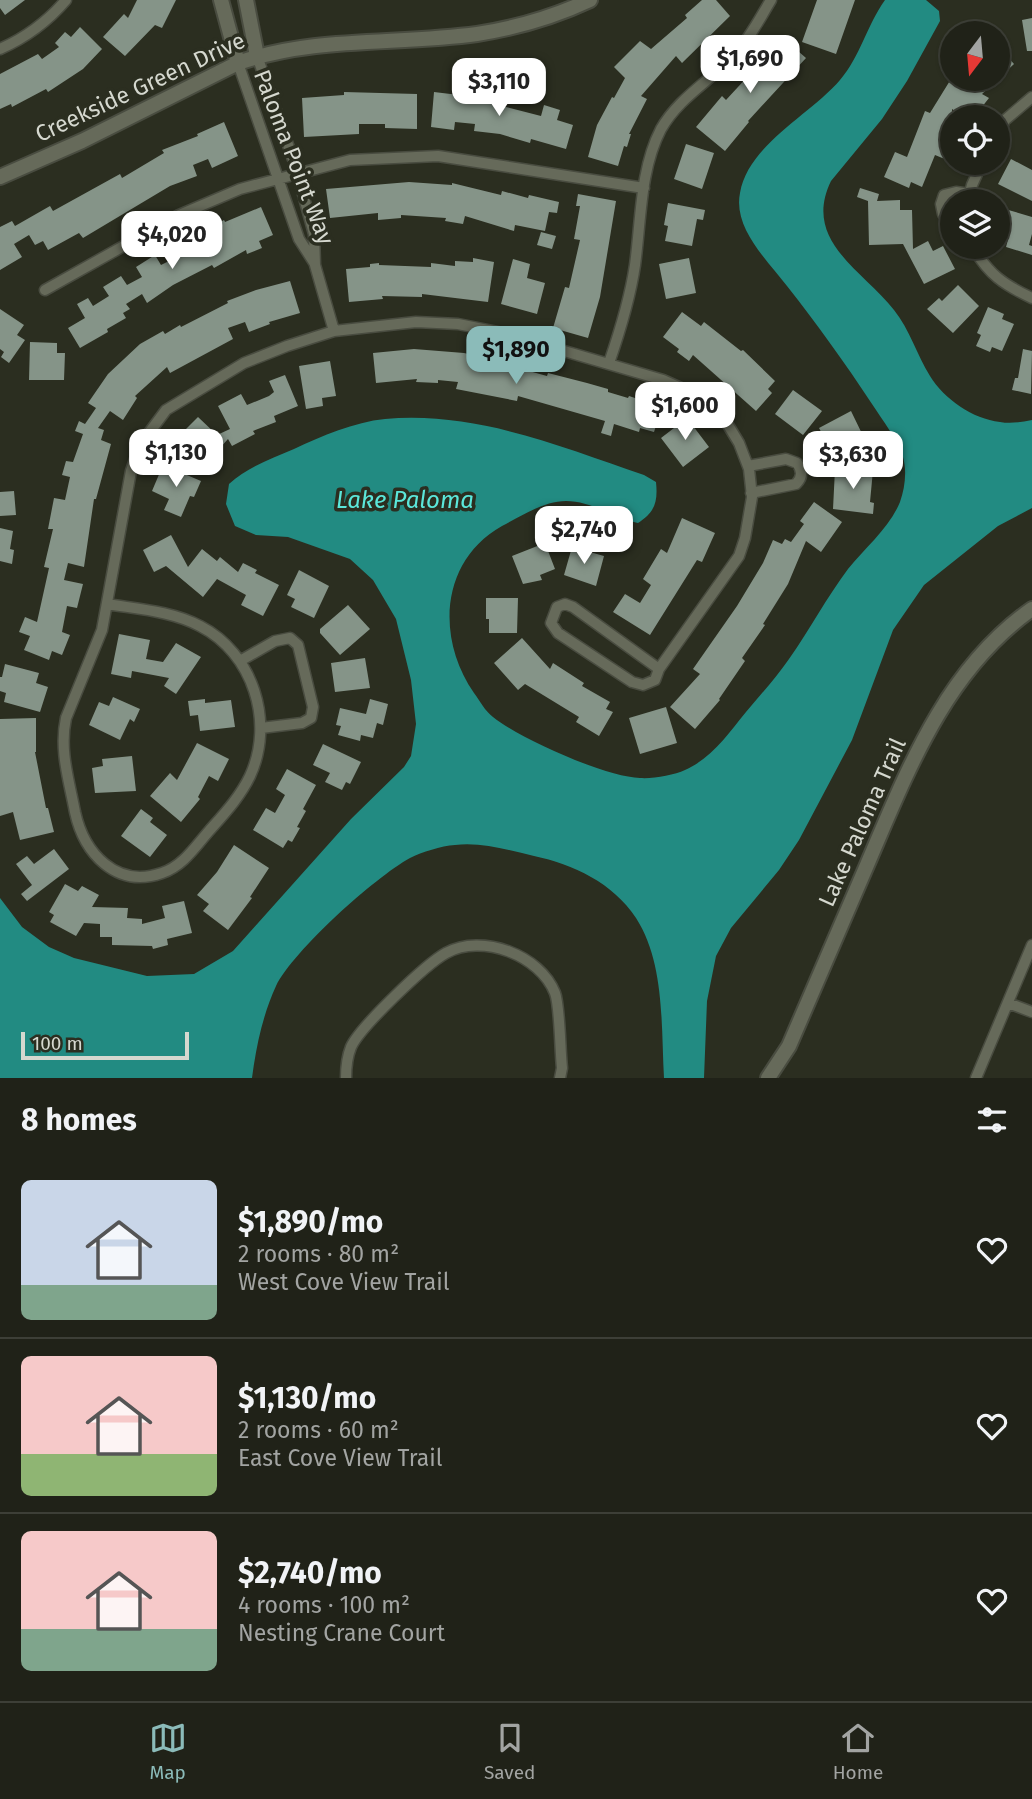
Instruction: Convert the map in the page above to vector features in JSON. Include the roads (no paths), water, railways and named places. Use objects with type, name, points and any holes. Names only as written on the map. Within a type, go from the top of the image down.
[{"type":"street","points":[[0,49],[34,29],[66,0]]},
{"type":"street","points":[[221,0],[238,63]]},
{"type":"street","points":[[246,0],[257,56]]},
{"type":"street","name":"Creekside Green Drive","points":[[0,177],[82,141],[257,56],[305,46],[478,34],[548,16],[590,0]]},
{"type":"street","points":[[610,363],[635,266],[644,188],[651,155],[661,130],[676,108],[735,55],[750,36],[771,0]]},
{"type":"street","name":"Paloma Point Way","points":[[257,56],[297,173],[314,234],[315,265],[334,331]]},
{"type":"street","name":"Paloma Point Way","points":[[238,63],[299,239],[315,265]]},
{"type":"street","points":[[1010,116],[1032,97]]},
{"type":"street","points":[[45,290],[179,215],[240,189],[350,160],[438,156],[644,188]]},
{"type":"street","points":[[980,259],[1005,284],[1032,298]]},
{"type":"street","points":[[107,604],[163,614],[200,626],[231,649],[249,676],[258,700],[261,728],[257,760],[250,777],[237,799],[186,858],[163,873],[142,876],[113,870],[89,850],[78,825],[63,754],[66,718],[102,630],[131,471],[140,445],[166,410],[244,363],[287,346],[334,331],[416,322],[458,324],[503,333],[663,380],[701,397],[725,420],[739,443],[748,466],[751,493],[749,523],[739,556],[659,669],[655,680],[643,685],[632,682],[558,633],[551,623],[557,607],[565,604],[573,607],[659,669]]},
{"type":"street","points":[[748,466],[786,459],[797,463],[801,471],[796,485],[751,493]]},
{"type":"street","name":"Lake Paloma Trail","points":[[768,1078],[789,1046],[905,776],[927,732],[955,688],[989,645],[1032,609]]},
{"type":"street","points":[[240,661],[275,641],[290,638],[298,645],[313,707],[311,718],[302,723],[261,728]]},
{"type":"street","points":[[346,1078],[351,1046],[362,1031],[425,968],[447,952],[466,946],[508,951],[536,967],[556,994],[562,1068],[560,1078]]},
{"type":"street","points":[[976,1078],[1032,946]]},
{"type":"street","points":[[1020,974],[1032,980]]},
{"type":"street","points":[[1008,1003],[1032,1012]]},
{"type":"water","name":"Lake Paloma","points":[[885,0],[926,0],[939,11],[940,21],[907,81],[882,119],[831,181],[824,202],[824,221],[830,238],[840,253],[900,318],[930,376],[951,400],[990,420],[1008,423],[1032,420],[1032,508],[998,526],[924,585],[893,630],[852,740],[799,840],[779,870],[731,928],[716,956],[707,1001],[704,1078],[664,1078],[660,995],[652,955],[636,918],[616,895],[591,877],[563,864],[505,849],[465,844],[444,847],[410,858],[376,881],[336,916],[299,954],[285,971],[271,997],[252,1078],[0,1078],[0,898],[22,927],[49,947],[74,958],[147,976],[194,974],[233,951],[351,819],[404,767],[411,756],[416,724],[411,680],[396,619],[373,580],[350,559],[288,537],[256,535],[235,526],[226,504],[229,484],[268,460],[350,426],[385,419],[419,418],[452,420],[517,433],[644,475],[656,482],[654,506],[638,523],[594,507],[566,501],[549,503],[533,510],[502,526],[481,541],[466,559],[450,602],[454,649],[474,693],[493,717],[523,736],[606,771],[640,778],[680,772],[703,759],[726,737],[784,666],[848,569],[884,529],[896,511],[903,491],[903,457],[889,429],[820,329],[753,243],[739,206],[745,176],[755,160],[767,145],[840,80]]}]
